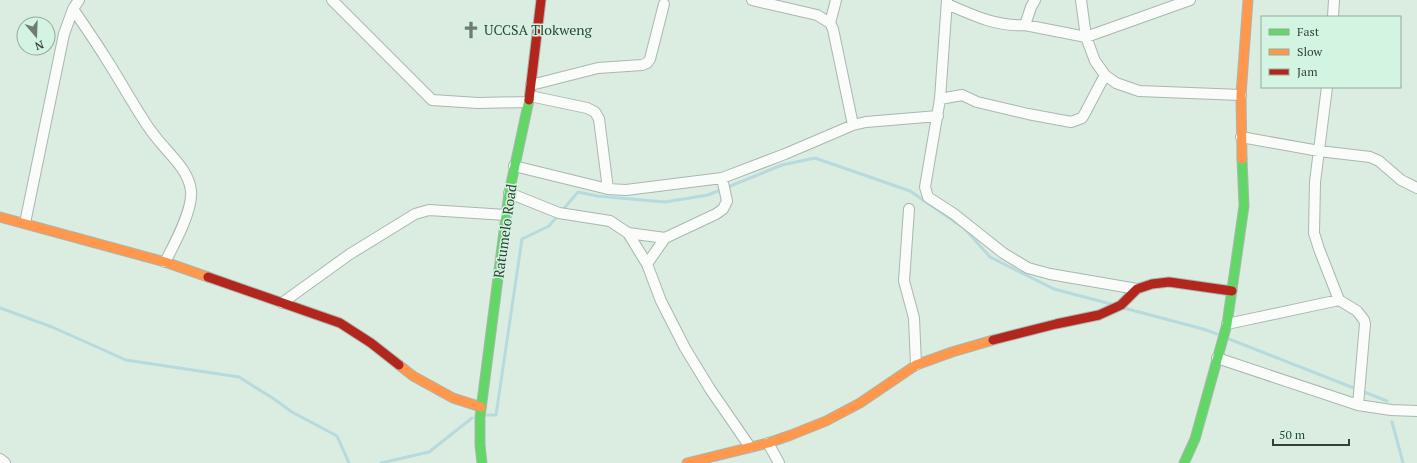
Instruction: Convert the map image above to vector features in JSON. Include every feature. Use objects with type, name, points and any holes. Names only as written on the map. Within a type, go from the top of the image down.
[{"type":"street","points":[[25,222],[64,34],[73,9],[80,0]]},
{"type":"street","points":[[332,0],[432,100],[478,103],[529,99],[587,108],[595,112],[599,118],[608,189]]},
{"type":"street","name":"Ratumelo Road","points":[[482,463],[480,445],[481,407],[509,193],[529,99],[541,0]]},
{"type":"street","points":[[752,0],[817,15],[830,23],[833,29],[853,125]]},
{"type":"street","points":[[830,23],[836,0]]},
{"type":"street","points":[[1025,24],[1035,0]]},
{"type":"street","points":[[1081,0],[1086,37],[1094,61],[1105,75],[1116,83],[1139,90],[1242,95]]},
{"type":"street","points":[[1190,0],[1086,37],[1025,24],[1018,25],[990,22],[947,2],[940,99],[926,193],[930,199],[954,214],[1003,253],[1028,268],[1050,274],[1137,289],[1152,284],[1169,282],[1232,291]]},
{"type":"street","points":[[1184,463],[1195,439],[1227,324],[1244,206],[1241,137],[1248,0]]},
{"type":"street","points":[[1333,16],[1334,0]]},
{"type":"street","points":[[531,86],[598,68],[642,65],[648,63],[664,4]]},
{"type":"street","points":[[73,9],[105,57],[143,120],[164,148],[178,163],[190,184],[190,206],[176,241],[165,262]]},
{"type":"street","points":[[940,99],[962,95],[977,102],[1071,122],[1082,118],[1105,75]]},
{"type":"street","points":[[1327,88],[1315,182],[1314,233],[1317,245],[1338,300],[1357,311],[1364,320],[1365,324],[1359,396]]},
{"type":"street","points":[[514,166],[608,189],[626,190],[722,178],[785,154],[853,125],[866,122],[938,116]]},
{"type":"street","points":[[1241,137],[1319,151],[1370,157],[1379,161],[1401,180],[1417,188]]},
{"type":"street","points":[[646,264],[665,238],[716,214],[723,209],[727,201],[722,178]]},
{"type":"street","points":[[509,193],[559,214],[610,221],[628,233],[665,238]]},
{"type":"street","points":[[909,209],[904,281],[914,318],[916,365]]},
{"type":"street","points":[[282,303],[350,254],[415,214],[429,210],[506,215]]},
{"type":"street","points":[[0,217],[25,222],[165,262],[340,323],[371,343],[413,376],[453,398],[481,407]]},
{"type":"street","points":[[628,233],[646,264],[661,302],[685,348],[710,389],[750,448]]},
{"type":"street","points":[[686,463],[750,448],[791,435],[826,421],[860,403],[916,365],[952,352],[995,340],[1056,324],[1099,315],[1121,306],[1137,289]]},
{"type":"street","points":[[1227,324],[1338,300]]},
{"type":"street","points":[[1217,358],[1359,396],[1392,410],[1417,411]]},
{"type":"street","points":[[768,443],[779,463]]},
{"type":"street","points":[[0,459],[6,463]]},
{"type":"waterway","points":[[487,415],[496,415],[522,239],[549,226],[578,192],[597,196],[665,202],[708,195],[782,165],[815,158],[910,191],[964,228],[990,257],[1054,289],[1111,304]]},
{"type":"waterway","points":[[0,308],[52,327],[126,360],[239,377],[292,412],[337,436],[349,463]]},
{"type":"waterway","points":[[1124,308],[1217,334]]},
{"type":"waterway","points":[[1229,339],[1387,401]]},
{"type":"waterway","points":[[381,463],[429,452],[472,418]]},
{"type":"waterway","points":[[1392,422],[1403,463]]},
{"type":"traffic: fast","points":[[482,463],[480,445],[480,417],[509,193],[529,100]]},
{"type":"traffic: fast","points":[[1184,463],[1195,439],[1227,324],[1244,206],[1242,159]]},
{"type":"traffic: slow","points":[[1242,159],[1241,95],[1248,0]]},
{"type":"traffic: slow","points":[[0,217],[165,262],[208,277]]},
{"type":"traffic: slow","points":[[687,463],[768,443],[826,421],[860,403],[916,365],[952,352],[993,340]]},
{"type":"traffic: slow","points":[[399,365],[413,376],[453,398],[481,407]]},
{"type":"traffic: jam","points":[[529,100],[541,0]]},
{"type":"traffic: jam","points":[[208,277],[340,323],[371,343],[399,365]]},
{"type":"traffic: jam","points":[[993,340],[1099,315],[1121,305],[1137,289],[1152,284],[1169,282],[1232,291]]},
{"type":"place","name":"UCCSA Tlokweng","points":[[471,30]]}]
